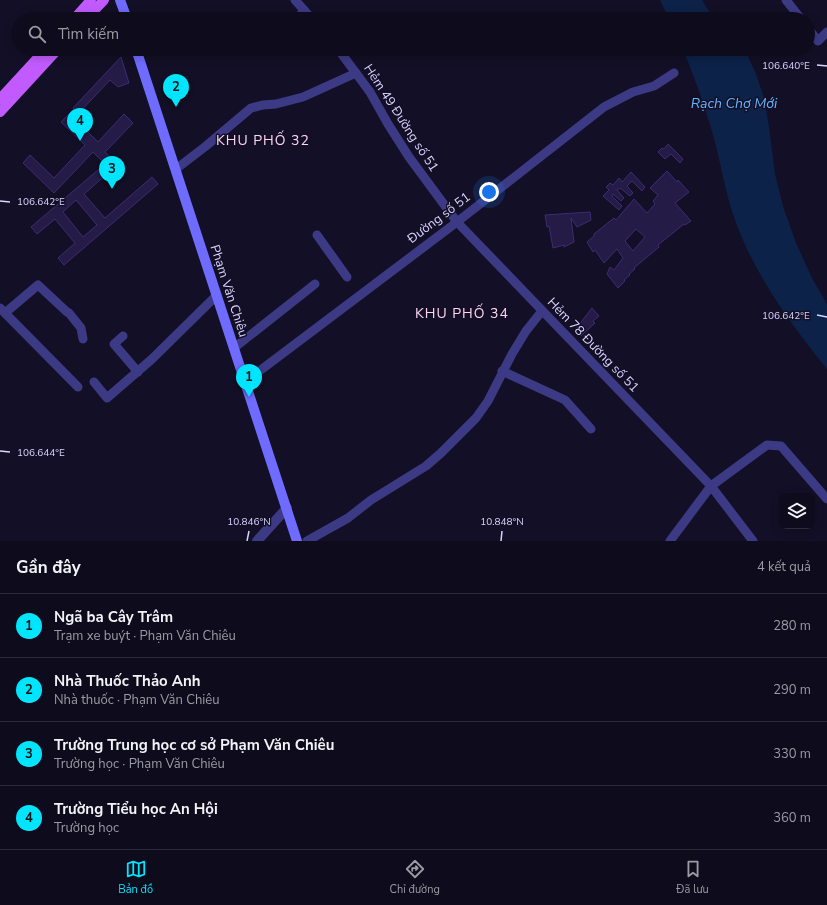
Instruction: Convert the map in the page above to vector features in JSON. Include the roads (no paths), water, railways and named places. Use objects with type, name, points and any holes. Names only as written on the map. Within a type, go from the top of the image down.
[{"type":"main road","points":[[80,12],[91,0]]},
{"type":"main road","points":[[93,12],[104,0]]},
{"type":"main road","points":[[120,0],[124,12]]},
{"type":"main road","points":[[0,99],[40,56]]},
{"type":"main road","points":[[0,112],[52,56]]},
{"type":"main road","name":"Phạm Văn Chiêu","points":[[138,56],[297,541]]},
{"type":"street","points":[[295,0],[304,10]]},
{"type":"street","points":[[786,0],[795,12]]},
{"type":"street","points":[[815,37],[818,41],[827,32]]},
{"type":"street","name":"Hẻm 49 Đường số 51","points":[[343,56],[370,92],[409,158],[457,222]]},
{"type":"street","name":"Đường số 51","points":[[246,382],[457,222],[604,107],[633,92],[654,86],[674,72]]},
{"type":"street","points":[[176,169],[206,146],[250,108],[276,104],[303,97],[356,73]]},
{"type":"street","name":"Hẻm 78 Đường số 51","points":[[457,222],[711,486],[753,541]]},
{"type":"street","points":[[316,235],[347,277]]},
{"type":"street","points":[[234,348],[315,284]]},
{"type":"street","points":[[78,387],[2,310],[38,286],[68,312],[81,328],[83,339]]},
{"type":"street","points":[[94,382],[107,398],[176,337],[217,295]]},
{"type":"street","points":[[307,541],[348,518],[371,500],[426,466],[441,454],[476,418],[488,401],[502,371],[526,331],[542,311]]},
{"type":"street","points":[[123,336],[114,344],[138,372]]},
{"type":"street","points":[[502,371],[565,400],[591,430]]},
{"type":"street","points":[[670,541],[711,486],[767,445],[781,446],[827,499]]},
{"type":"street","points":[[257,541],[287,508]]},
{"type":"water","points":[[660,0],[702,0],[709,12],[666,12]]},
{"type":"water","name":"Rạch Chợ Mới","points":[[686,56],[748,56],[764,98],[775,174],[783,206],[796,243],[813,280],[827,304],[827,369],[800,335],[775,299],[763,280],[743,241],[728,199],[716,146]]},
{"type":"place","name":"Nhà Thuốc Thảo Anh","points":[[176,107]]},
{"type":"place","name":"Trường Tiểu học An Hội","points":[[80,141]]},
{"type":"place","name":"Trường Trung học cơ sở Phạm Văn Chiêu","points":[[112,189]]},
{"type":"place","name":"Ngã ba Cây Trâm","points":[[249,397]]},
{"type":"district","name":"KHU PHỐ 32","points":[[263,140]]},
{"type":"district","name":"KHU PHỐ 34","points":[[462,313]]}]
